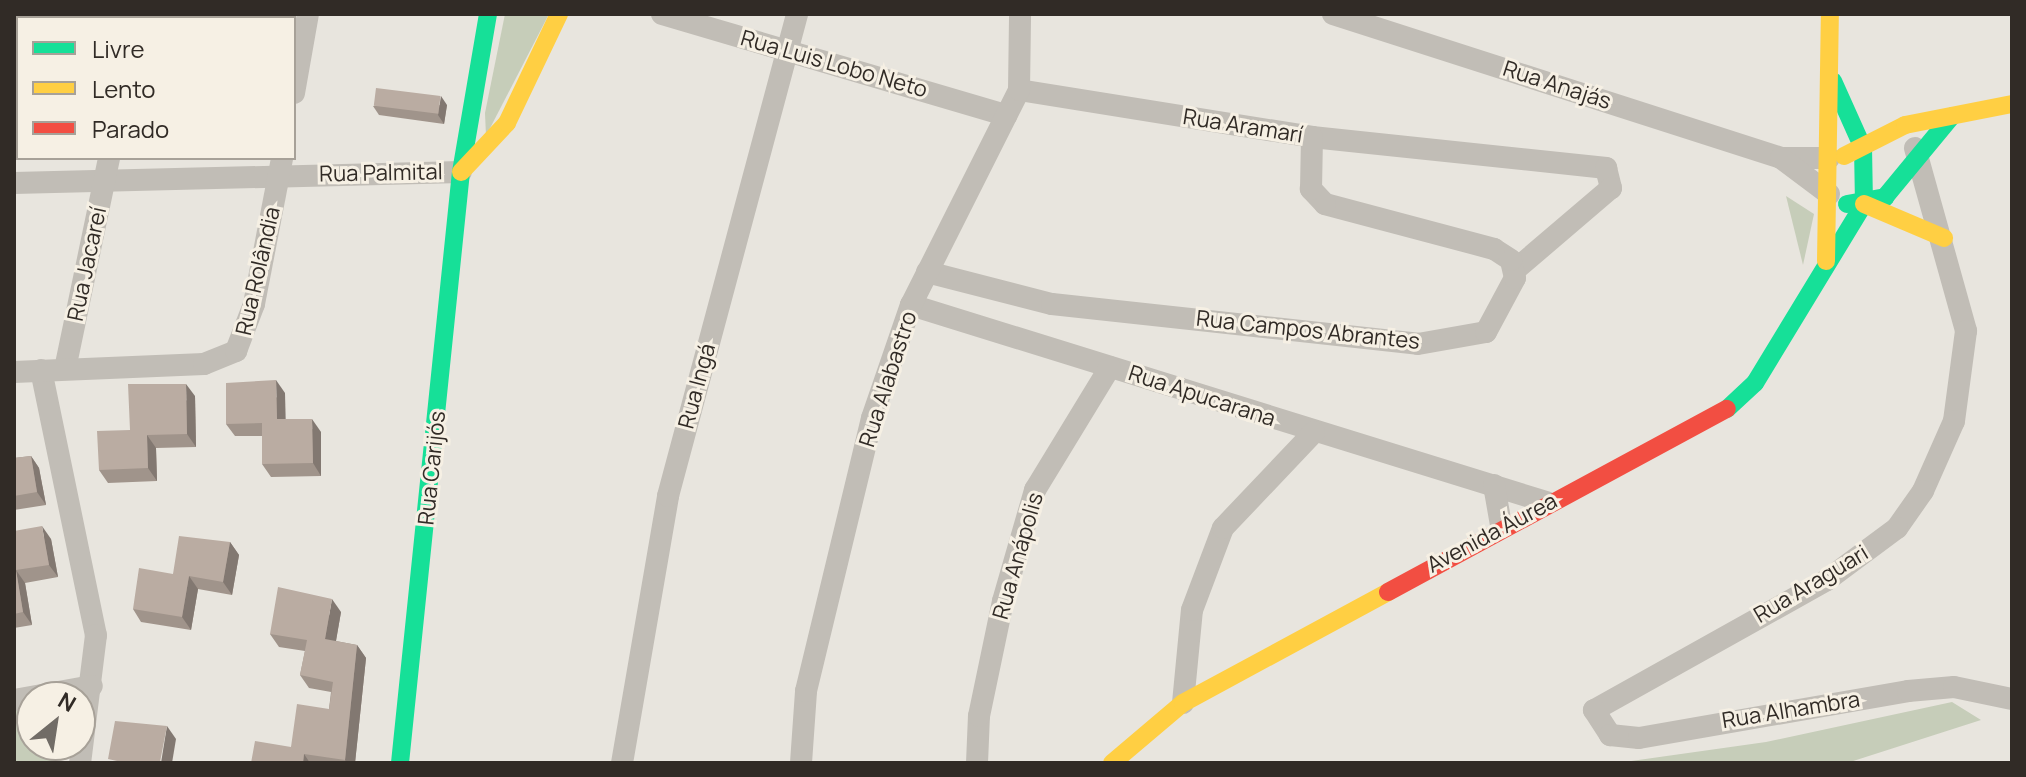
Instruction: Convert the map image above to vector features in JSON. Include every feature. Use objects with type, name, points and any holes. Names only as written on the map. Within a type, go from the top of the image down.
[{"type":"street","points":[[296,82],[308,14]]},
{"type":"street","name":"Rua Carijós","points":[[400,763],[461,172],[488,14]]},
{"type":"street","points":[[461,172],[507,123],[559,14]]},
{"type":"street","name":"Rua Ingá","points":[[622,763],[668,496],[797,14]]},
{"type":"street","name":"Rua Alabastro","points":[[801,763],[810,675],[872,418],[911,305],[1019,90],[1020,14]]},
{"type":"street","name":"Rua Anajás","points":[[1333,14],[1781,158],[1829,158]]},
{"type":"street","name":"Avenida Áurea","points":[[1826,261],[1833,81],[1830,14]]},
{"type":"street","name":"Rua Luis Lobo Neto","points":[[674,16],[1006,115]]},
{"type":"street","points":[[1833,81],[1863,148],[1869,178],[1864,204]]},
{"type":"street","name":"Rua Aramarí","points":[[1019,90],[1312,137],[1597,162],[1612,179],[1586,214],[1516,269]]},
{"type":"street","points":[[1829,158],[1863,148],[1905,125],[2012,104]]},
{"type":"street","name":"Avenida Áurea","points":[[1112,763],[1183,703],[1501,525],[1727,409],[1771,360],[1826,261],[1864,204],[1897,186],[1918,155],[1952,116]]},
{"type":"street","name":"Rua Araguari","points":[[1599,703],[1827,580],[1897,528],[1946,450],[1964,383],[1966,331],[1944,238],[1918,155],[1905,125]]},
{"type":"street","points":[[1312,137],[1311,189],[1325,204],[1494,249],[1516,269]]},
{"type":"street","name":"Rua Anajás","points":[[1781,158],[1829,194]]},
{"type":"street","name":"Rua Palmital","points":[[14,183],[107,169],[281,166],[461,172]]},
{"type":"street","name":"Rua Rolândia","points":[[14,372],[204,364],[236,351],[254,304],[281,166]]},
{"type":"street","name":"Rua Jacareí","points":[[65,369],[107,169]]},
{"type":"street","points":[[1829,194],[1864,204],[1944,238]]},
{"type":"street","name":"Rua Campos Abrantes","points":[[927,272],[1052,304],[1418,344],[1486,332],[1516,269]]},
{"type":"street","name":"Rua Apucarana","points":[[911,305],[1546,502]]},
{"type":"street","name":"Rua Anápolis","points":[[977,763],[994,644],[1035,490],[1110,367]]},
{"type":"street","points":[[41,370],[92,601],[92,681]]},
{"type":"street","points":[[1183,703],[1192,610],[1223,528],[1314,432]]},
{"type":"street","points":[[1494,485],[1501,525]]},
{"type":"street","name":"Rua Alhambra","points":[[1599,703],[1594,710],[1602,728],[1639,738],[1908,691],[1954,687],[2012,699]]},
{"type":"green space","points":[[505,14],[549,14],[486,136],[485,113]]},
{"type":"green space","points":[[1786,196],[1814,214],[1803,265]]},
{"type":"green space","points":[[1952,702],[1981,720],[1847,763],[1617,763],[1766,742]]},
{"type":"green space","points":[[14,704],[16,761],[55,763],[14,763]]},
{"type":"building","points":[[376,88],[441,96],[438,114],[374,106]]},
{"type":"building","points":[[276,380],[277,419],[312,419],[313,463],[262,464],[262,423],[226,424],[226,383]]},
{"type":"building","points":[[128,384],[186,384],[187,434],[147,435],[148,468],[99,470],[97,431],[130,430]]},
{"type":"building","points":[[31,456],[37,492],[14,496],[14,458]]},
{"type":"building","points":[[42,526],[49,565],[16,570],[23,612],[14,614],[14,531]]},
{"type":"building","points":[[179,536],[230,542],[223,582],[189,576],[182,617],[133,609],[139,568],[173,574]]},
{"type":"building","points":[[278,587],[332,599],[325,639],[357,645],[345,760],[304,754],[303,763],[251,763],[255,741],[291,747],[297,704],[329,709],[333,682],[300,675],[307,640],[270,634]]},
{"type":"building","points":[[115,721],[167,726],[160,762],[165,763],[126,763],[108,759]]},
{"type":"traffic: fast","points":[[400,763],[461,172],[488,14]]},
{"type":"traffic: fast","points":[[1727,409],[1755,383],[1864,204],[1863,148],[1833,81]]},
{"type":"traffic: fast","points":[[1847,204],[1885,197],[1952,116]]},
{"type":"traffic: slow","points":[[461,172],[507,123],[559,14]]},
{"type":"traffic: slow","points":[[1826,261],[1830,14]]},
{"type":"traffic: slow","points":[[1844,156],[1905,125],[2012,104]]},
{"type":"traffic: slow","points":[[1864,204],[1944,238]]},
{"type":"traffic: slow","points":[[1112,763],[1183,703],[1388,592]]},
{"type":"traffic: jam","points":[[1388,592],[1727,409]]}]
